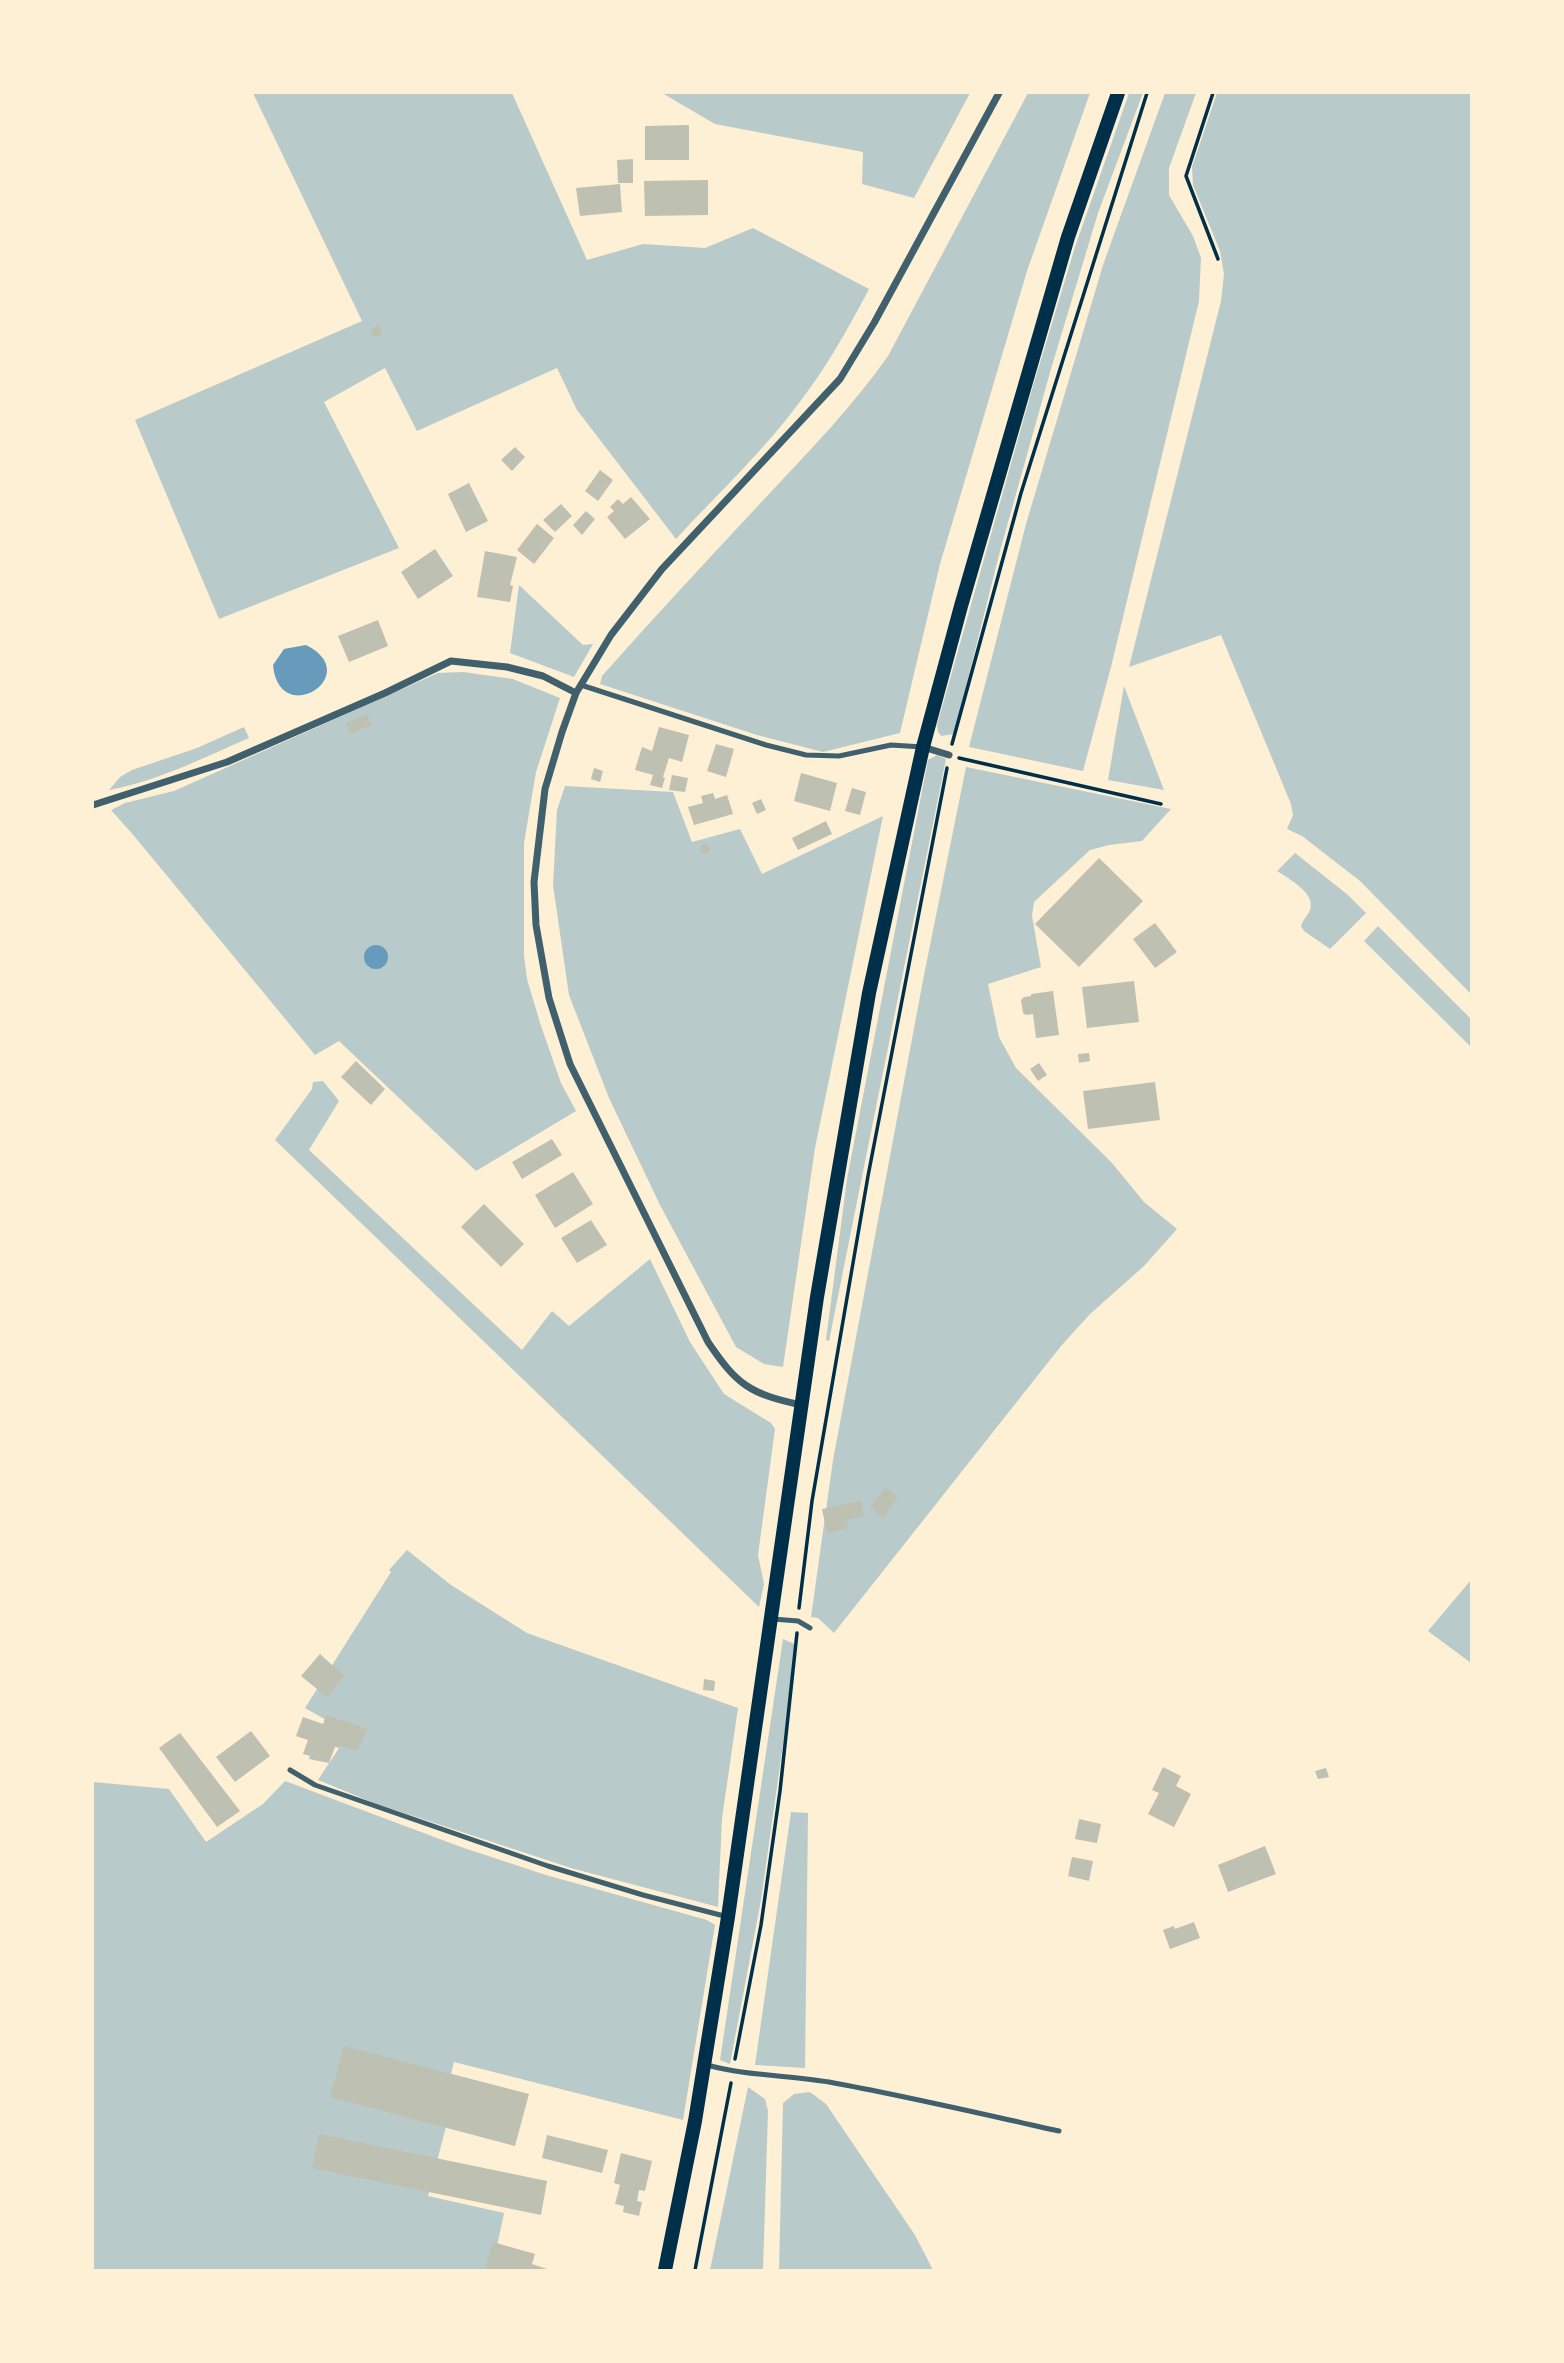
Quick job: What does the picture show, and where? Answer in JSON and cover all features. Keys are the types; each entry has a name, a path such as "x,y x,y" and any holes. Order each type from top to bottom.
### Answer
{"main road":[{"path":"665,2270 704,2064 728,1917 817,1297 869,993 923,747 961,606 1068,237 1118,93"}],"street":[{"path":"802,1405 769,1398 746,1387 728,1371 708,1342 570,1064 549,998 536,925 534,882 545,789 576,693 611,635 662,569 840,379 874,323 999,93"},
{"path":"93,805 227,762 451,661 507,667 543,676 576,693"},
{"path":"923,747 949,755"}],"lane":[{"path":"581,685 766,745 806,755 839,756 891,745 923,747"},
{"path":"769,1618 798,1621 810,1628"},
{"path":"290,1770 315,1784 548,1866 728,1917"},
{"path":"704,2064 733,2072 810,2079 895,2094 1059,2131"}],"path":[{"path":"695,2270 761,1925 780,1791 812,1501 867,1176 949,755 1021,493 1147,93"},
{"path":"1213,93 1186,176 1218,259"},
{"path":"949,755 973,763 1161,804"}],"shaded area":[{"path":"253,93 512,93 587,260 643,244 705,248 753,228 869,289 846,332 788,418 676,539 577,410 557,368 417,431 385,368 324,402 399,548 219,619 135,420 362,321"},
{"path":"662,93 970,93 914,198 862,184 863,152 715,124"},
{"path":"1028,93 1090,93 1027,271 940,564 900,733 823,752 757,735 600,684 602,676 831,427 888,356"},
{"path":"1129,93 1143,93 1098,213 1051,369 1000,551 954,734 941,736 937,725 1033,386 1075,247"},
{"path":"1165,93 1196,93 1169,168 1169,195 1193,236 1201,258 1199,301 1111,667 1083,771 969,747 1026,524 1103,265"},
{"path":"1217,93 1471,93 1471,994 1360,881 1302,836 1287,829 1293,815 1291,804 1221,635 1129,667 1221,301 1224,274 1220,251 1193,185 1192,167"},
{"path":"519,585 583,645 593,644 574,677 510,653"},
{"path":"463,672 513,679 560,698 536,772 524,843 524,956 527,979 541,1026 561,1083 576,1111 476,1171 339,1041 315,1055 111,810 125,803 174,791 438,673"},
{"path":"1124,686 1164,790 1108,780"},
{"path":"244,727 249,738 163,775 109,790 120,777 132,770 197,748"},
{"path":"937,755 946,759 829,1341 826,1340 847,1179 928,760"},
{"path":"966,767 1171,809 1142,841 1090,850 1034,902 1032,916 1041,967 988,984 999,1037 1016,1068 1112,1163 1144,1202 1177,1229 1144,1266 1090,1314 1061,1346 834,1633 818,1618 811,1617 833,1460"},
{"path":"565,786 673,792 692,842 740,829 762,874 883,816 815,1148 783,1367 764,1364 736,1347 660,1205 609,1098 569,995 553,885 557,810"},
{"path":"1295,853 1348,895 1366,913 1330,949 1304,931 1301,926 1310,910 1309,898 1294,882 1277,871"},
{"path":"1378,926 1471,1019 1471,1047 1364,941"},
{"path":"323,1081 339,1101 309,1150 522,1350 552,1311 569,1326 650,1259 690,1342 724,1394 771,1423 775,1429 758,1555 764,1584 759,1607 275,1140 312,1089 313,1082"},
{"path":"407,1550 451,1585 527,1633 738,1708 722,1818 718,1907 571,1868 374,1803 318,1780 349,1733 305,1708 391,1572 389,1570"},
{"path":"1471,1580 1471,1663 1428,1631"},
{"path":"783,1639 797,1645 761,1900 730,2064 720,2060"},
{"path":"285,1781 461,1847 546,1875 707,1920 715,1925 683,2120 454,2062 442,2111 449,2115 428,2196 504,2213 492,2270 93,2270 93,1782 169,1789 206,1842 263,1804"},
{"path":"791,1812 808,1813 805,2068 755,2065"},
{"path":"748,2087 765,2099 768,2111 763,2270 710,2270"},
{"path":"810,2092 826,2104 915,2235 933,2270 779,2270 783,2103 794,2094"}],"water":[{"path":"306,645 322,657 327,670 324,682 314,691 302,695 289,694 279,684 273,665 284,649"},
{"path":"376,945 384,949 388,957 384,965 376,969 368,965 364,957 368,949"}],"building":[{"path":"689,125 689,160 645,160 645,126"},
{"path":"633,159 633,183 618,183 617,160"},
{"path":"708,180 708,215 645,216 644,181"},
{"path":"620,184 622,212 580,216 576,188"},
{"path":"379,325 383,334 374,338 370,330"},
{"path":"515,447 525,457 512,471 501,460"},
{"path":"600,470 613,480 598,501 585,491"},
{"path":"469,483 488,521 466,532 448,494"},
{"path":"631,497 650,519 625,539 607,517 614,511 610,507 618,499 623,504"},
{"path":"561,504 572,516 555,532 543,520"},
{"path":"586,511 595,519 582,535 573,525"},
{"path":"537,524 554,538 534,564 517,550"},
{"path":"435,549 453,576 418,599 401,572"},
{"path":"485,551 517,557 510,585 513,586 510,602 477,597"},
{"path":"378,620 388,646 349,662 338,636"},
{"path":"367,714 372,725 350,734 346,723"},
{"path":"659,727 689,735 682,762 669,758 662,788 650,785 653,775 635,770 642,747 652,751"},
{"path":"716,744 734,749 726,777 707,771"},
{"path":"594,768 603,771 600,782 591,779"},
{"path":"801,773 837,783 830,811 794,801"},
{"path":"672,775 688,778 685,792 669,790"},
{"path":"852,788 866,792 860,815 845,811"},
{"path":"713,793 715,799 727,795 733,814 694,825 688,807 703,803 701,796"},
{"path":"761,799 766,810 757,814 752,803"},
{"path":"826,821 832,834 798,850 792,838"},
{"path":"705,844 709,845 709,853 705,854 701,853 700,849 701,845"},
{"path":"1099,858 1143,901 1079,967 1035,924"},
{"path":"1155,923 1177,952 1155,968 1133,939"},
{"path":"1134,981 1139,1022 1087,1028 1082,987"},
{"path":"1053,991 1059,1035 1036,1038 1033,1014 1023,1013 1021,1000 1031,994"},
{"path":"1089,1053 1090,1061 1079,1063 1078,1054"},
{"path":"356,1061 385,1089 371,1105 341,1077"},
{"path":"1039,1063 1047,1075 1038,1081 1030,1069"},
{"path":"1155,1082 1160,1120 1088,1129 1083,1091"},
{"path":"552,1139 562,1155 522,1179 512,1162"},
{"path":"573,1172 593,1204 555,1228 535,1195"},
{"path":"484,1204 524,1244 501,1267 461,1227"},
{"path":"591,1220 607,1245 577,1263 561,1238"},
{"path":"885,1488 898,1497 883,1518 870,1507"},
{"path":"861,1501 864,1516 847,1520 848,1528 827,1533 822,1509"},
{"path":"320,1654 344,1676 327,1697 301,1676"},
{"path":"704,1679 715,1681 714,1691 703,1690"},
{"path":"326,1715 368,1729 357,1751 335,1747 329,1763 309,1759 310,1756 303,1754 308,1740 296,1736 303,1717 323,1724"},
{"path":"251,1731 270,1756 235,1782 216,1757"},
{"path":"180,1733 240,1811 217,1827 159,1748"},
{"path":"1163,1767 1181,1776 1176,1786 1191,1794 1174,1827 1148,1814 1159,1793 1152,1790"},
{"path":"1326,1768 1329,1777 1318,1779 1315,1771"},
{"path":"1079,1819 1101,1824 1097,1843 1075,1839"},
{"path":"1265,1846 1276,1874 1228,1892 1218,1865"},
{"path":"1072,1857 1093,1861 1089,1881 1068,1876"},
{"path":"1194,1922 1200,1938 1170,1949 1163,1930"},
{"path":"344,2046 529,2094 515,2146 330,2097"},
{"path":"319,2134 547,2181 541,2215 312,2168"},
{"path":"547,2135 608,2150 602,2173 542,2158"},
{"path":"621,2153 652,2161 645,2191 639,2190 637,2201 642,2202 639,2216 623,2212 624,2206 615,2204 620,2185 614,2183"},
{"path":"493,2242 535,2254 532,2264 550,2270 485,2270"}]}
